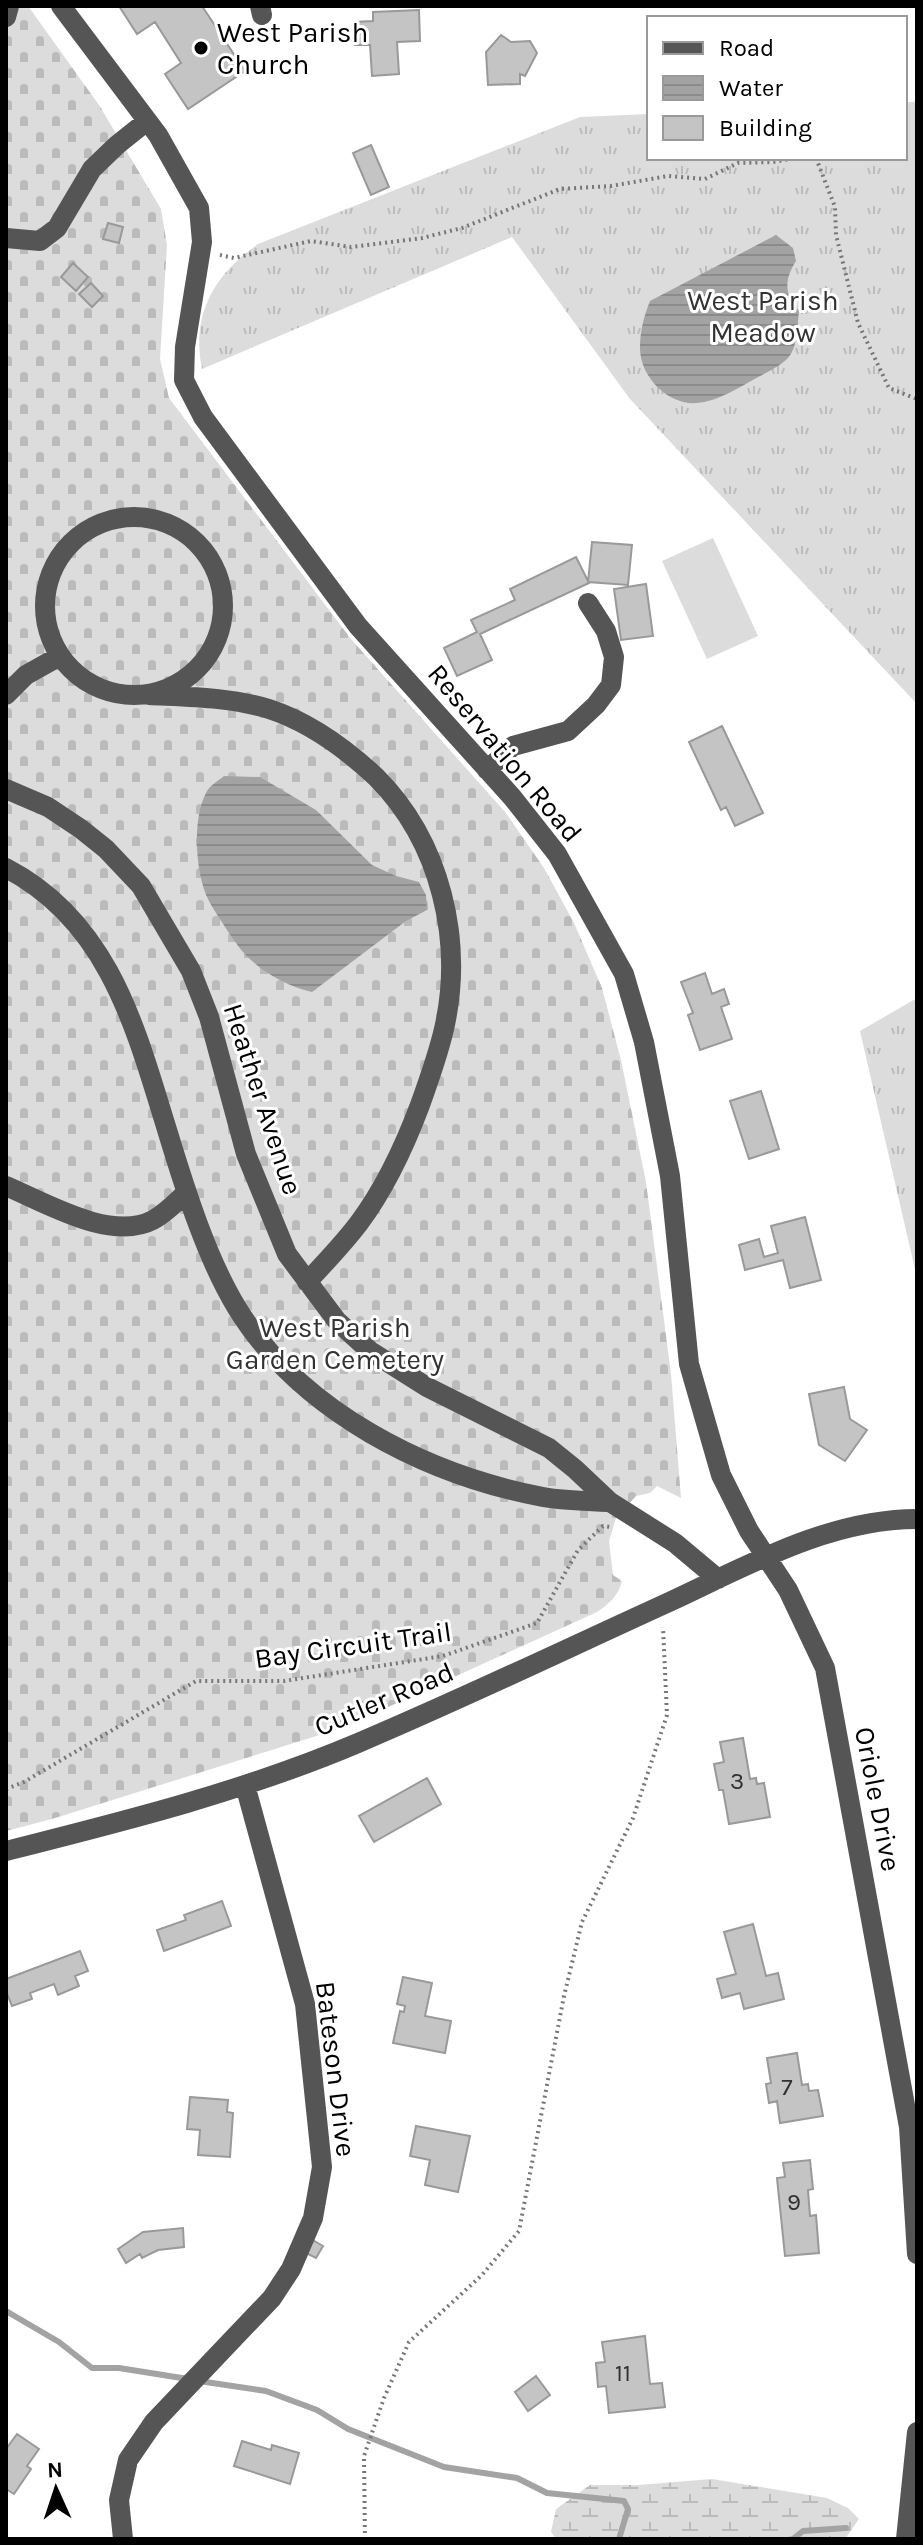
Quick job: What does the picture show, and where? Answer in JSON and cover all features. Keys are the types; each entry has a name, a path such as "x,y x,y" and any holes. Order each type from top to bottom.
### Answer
{"street":[{"path":"6,17 9,6"},
{"name":"Reservation Road","path":"61,6 147,121 179,169 199,208 201,251 185,347 184,380 203,417 358,626 487,770 557,854 624,974 644,1042 670,1176 689,1364 721,1475 749,1531 767,1556"},
{"path":"6,238 40,241 57,228 92,169 147,121"},
{"path":"149,695 177,685 200,668 216,644 224,617 223,588 212,561 194,539 170,523 142,517 113,519 87,530 65,549 50,573 44,602 48,630 60,656 74,673 94,686 115,694 221,699 270,710 316,731 354,756 393,795 422,840 442,888 449,935 450,978 444,1028 428,1082 410,1132 360,1222 307,1282"},
{"path":"487,770 513,746 568,731 596,705 611,685 614,657 606,631 588,603"},
{"path":"6,695 26,675 60,656"},
{"name":"Heather Avenue","path":"6,789 48,807 81,829 106,849 141,886 191,971 209,1017 246,1154 287,1254 337,1321 370,1351 427,1387 549,1448 610,1502 675,1543 718,1579"},
{"path":"6,868 29,880 59,904 89,938 114,978 137,1033 187,1192 210,1252 237,1308 275,1355 306,1387 339,1413 396,1449 447,1470 545,1498 610,1502"},
{"path":"6,1186 103,1226 151,1222 187,1192"},
{"path":"767,1556 842,1529 917,1519"},
{"name":"Cutler Road","path":"6,1851 166,1811 356,1744 767,1556"},
{"name":"Oriole Drive","path":"767,1556 788,1590 825,1668 909,2127 917,2254"},
{"name":"Bateson Drive","path":"123,2539 119,2500 128,2460 154,2422 278,2288 291,2269 313,2218 322,2167 305,2004 245,1785"},
{"path":"906,2539 917,2432"}],"path":[{"path":"201,251 234,258 311,241 351,247 422,238 462,228 560,189 611,186 668,176 705,179 738,163 784,160"},
{"path":"817,160 835,207 836,235 858,323 889,388 917,399"},
{"name":"Bay Circuit Trail","path":"6,1789 196,1681 284,1681 443,1656 537,1623 578,1550 603,1526 617,1529"},
{"path":"365,2539 364,2456 384,2398 409,2342 482,2275 519,2231 564,1996 582,1922 633,1818 667,1715 662,1605"}],"green space":[{"name":"West Parish Garden Cemetery","path":"6,6 28,6 99,105 161,209 167,245 160,359 169,398 351,639 506,813 544,868 574,923 602,988 621,1060 646,1182 671,1374 681,1498 657,1486 650,1493 636,1496 616,1518 609,1541 613,1575 622,1581 613,1599 597,1612 342,1728 6,1831"},
{"name":"West Parish Meadow","path":"907,102 917,102 917,704 630,399 512,237 202,369 200,331 209,298 229,269 258,244 580,117 647,114 647,160 907,160"},
{"path":"713,538 758,636 707,659 662,561"},
{"path":"917,998 917,1278 860,1031"},
{"path":"712,2479 827,2498 848,2508 859,2519 845,2539 556,2539 551,2532 556,2509 590,2485"}],"water":[{"path":"776,235 793,248 796,261 787,287 799,311 795,342 788,358 737,389 705,402 689,403 670,397 649,376 641,358 642,330 650,301"},
{"path":"224,776 260,777 316,810 372,865 419,882 426,895 427,910 406,921 312,992 266,972 243,952 230,935 209,901 201,877 197,847 199,817 209,788"}],"building":[{"name":"West Parish Church","path":"119,6 202,6 245,71 188,109 165,74 181,63 155,22 137,34"},
{"path":"419,10 420,41 397,42 399,74 372,76 370,45 355,45 354,22 373,21 373,12"},
{"path":"501,35 511,42 530,41 537,53 525,76 520,74 520,84 488,85 486,52"},
{"path":"371,145 389,187 371,195 353,153"},
{"path":"108,223 123,227 119,243 103,239"},
{"path":"73,263 88,277 76,291 61,277"},
{"path":"91,283 103,296 92,307 79,294"},
{"path":"592,542 632,545 628,585 588,582"},
{"path":"576,557 589,583 480,634 492,660 457,676 444,648 477,632 471,620 515,600 510,589"},
{"path":"646,584 653,636 621,640 614,589"},
{"path":"722,726 763,813 735,826 726,807 721,810 689,742"},
{"path":"705,973 712,994 724,989 729,1004 721,1007 732,1039 700,1050 688,1015 693,1013 681,982"},
{"path":"761,1091 779,1149 749,1159 730,1101"},
{"path":"805,1217 821,1280 790,1288 783,1260 745,1270 739,1245 759,1239 764,1257 778,1253 771,1226"},
{"path":"844,1387 850,1419 867,1430 845,1461 819,1445 809,1394"},
{"path":"743,1738 750,1779 756,1778 757,1784 764,1783 770,1817 729,1824 723,1790 719,1790 714,1764 724,1762 720,1742"},
{"path":"427,1778 441,1804 374,1842 359,1816"},
{"path":"222,1901 231,1926 164,1951 157,1930 186,1920 184,1915"},
{"path":"753,1924 766,1976 778,1973 784,1999 744,2009 740,1993 722,1998 717,1979 736,1974 724,1932"},
{"path":"80,1951 88,1971 75,1976 79,1986 58,1995 54,1984 30,1993 32,1999 12,2006 6,1991 6,1979"},
{"path":"403,1977 432,1983 425,2016 451,2021 445,2053 393,2043 400,2011 404,2012 405,2006 397,2004"},
{"path":"797,2053 802,2085 808,2084 809,2091 818,2090 823,2116 780,2123 777,2101 769,2103 766,2084 771,2083 767,2058"},
{"path":"190,2097 228,2100 227,2112 233,2113 230,2157 198,2155 200,2130 187,2129"},
{"path":"416,2126 470,2136 458,2192 425,2185 430,2160 410,2156"},
{"path":"810,2160 813,2189 808,2190 810,2216 816,2215 819,2253 785,2256 777,2178 785,2177 783,2163"},
{"path":"183,2228 184,2247 158,2250 142,2258 140,2254 126,2263 118,2249 143,2232"},
{"path":"311,2239 323,2246 316,2258 304,2252"},
{"path":"645,2336 650,2384 662,2383 665,2407 609,2413 606,2386 598,2387 596,2363 605,2362 602,2342"},
{"path":"536,2376 550,2395 528,2411 515,2392"},
{"path":"17,2434 39,2449 27,2466 31,2469 14,2494 6,2489 6,2449"},
{"path":"242,2441 271,2450 272,2445 299,2453 290,2484 234,2466"}],"waterway":[{"path":"6,2311 59,2342 92,2368 119,2368 188,2379"},
{"path":"199,2381 266,2391 317,2410 348,2429 444,2467 517,2478 547,2493 624,2501 628,2509 619,2539"},
{"path":"793,2539 803,2531 846,2528"}],"place":[{"name":"West Parish Church","path":"201,48"}]}
